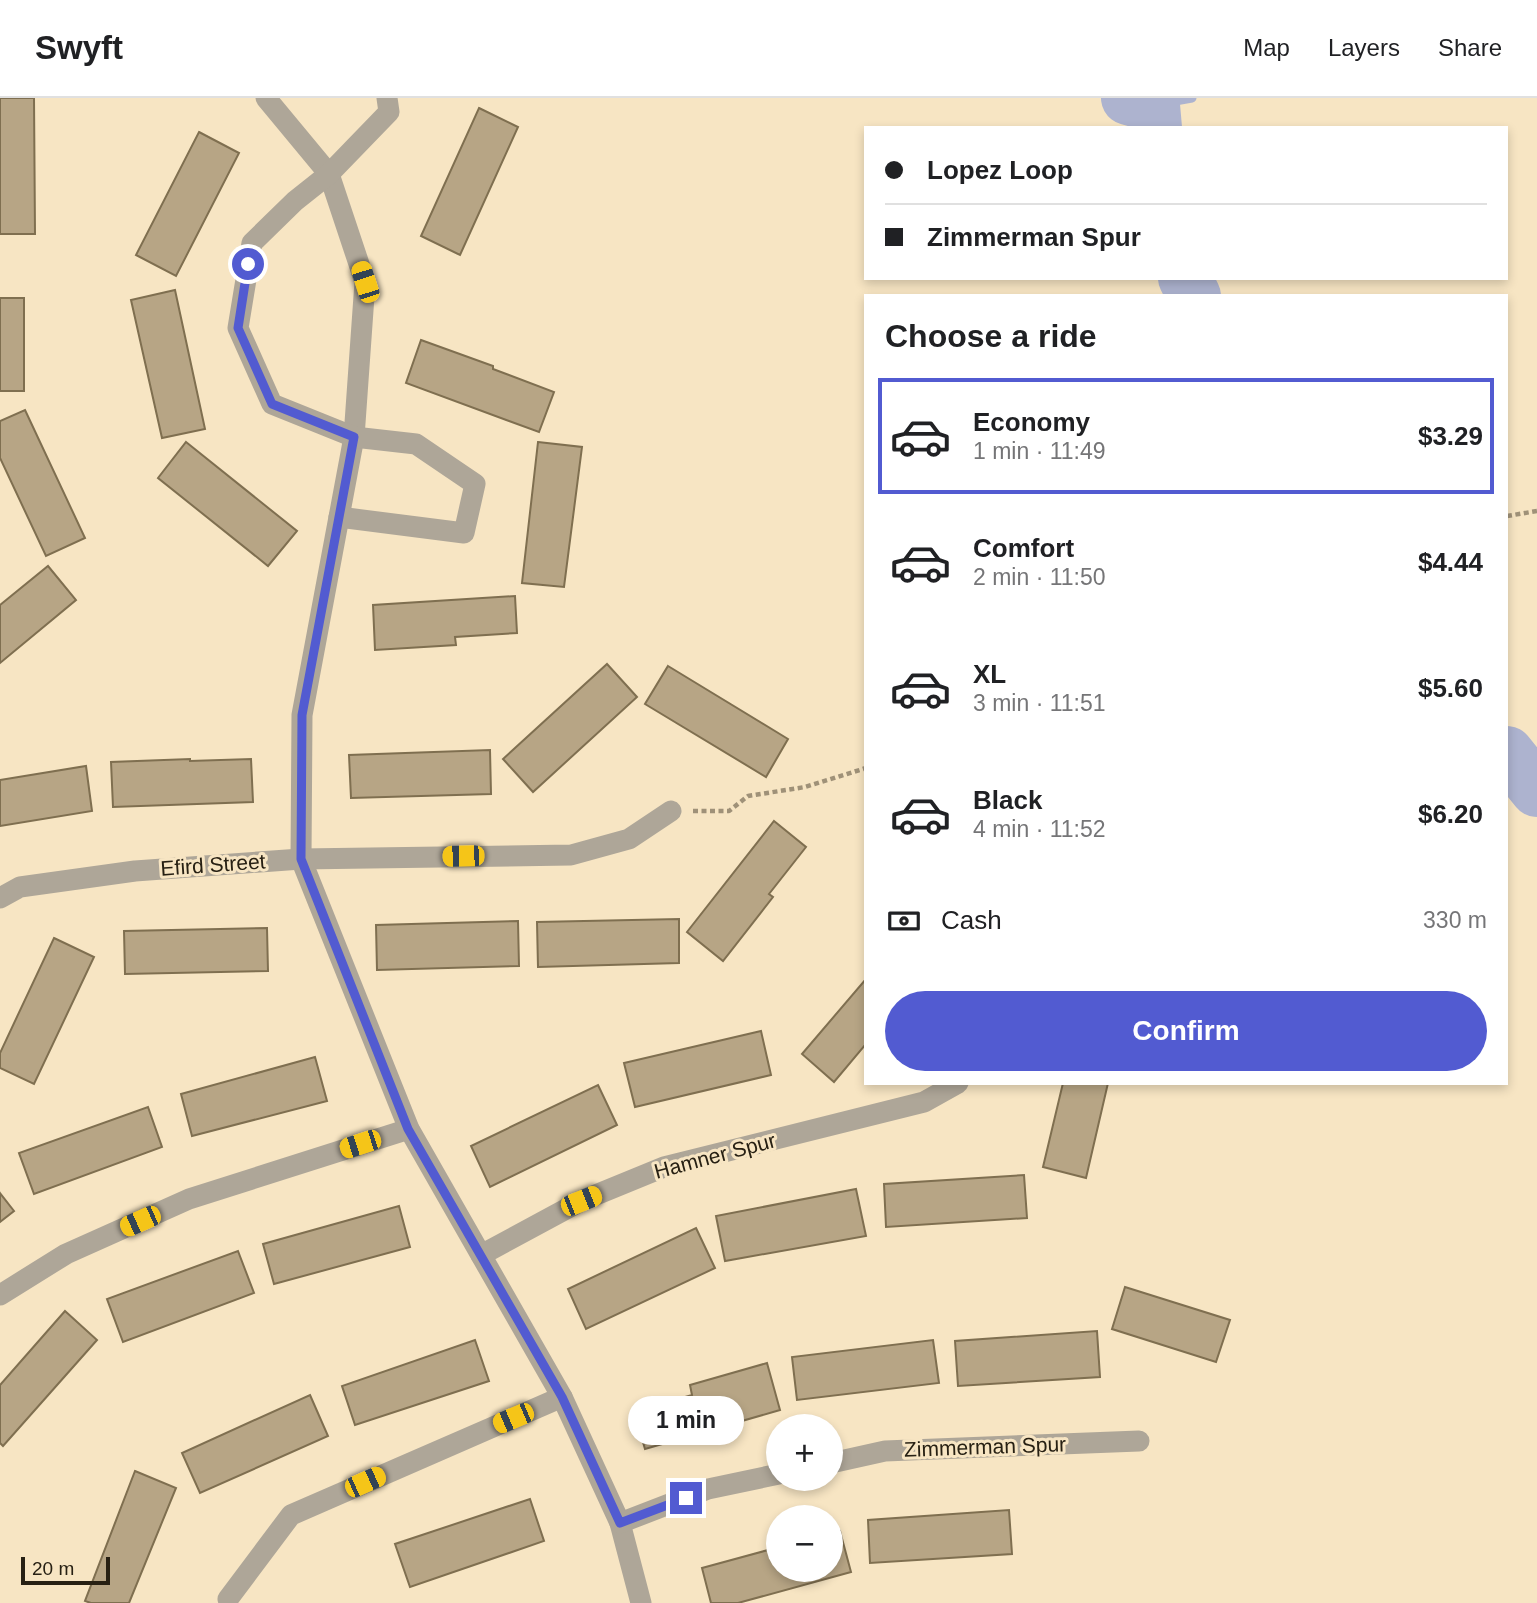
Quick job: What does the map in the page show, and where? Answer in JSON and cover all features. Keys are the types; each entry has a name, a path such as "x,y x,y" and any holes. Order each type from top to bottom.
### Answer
{"street":[{"path":"266,98 329,174 365,282 354,437 302,715 301,859 408,1129 562,1397 620,1523 641,1603"},
{"path":"339,517 464,533 475,484 416,444 354,437 272,404 238,328 252,243 295,201 329,174 389,112 387,98"},
{"name":"Efird Street","path":"0,898 20,887 135,871 301,859 571,855 629,839 671,811"},
{"name":"Hamner Spur","path":"481,1255 581,1201 664,1167 924,1102 954,1085"},
{"path":"0,1295 66,1254 189,1199 408,1129"},
{"path":"228,1599 291,1515 562,1397"},
{"name":"Zimmerman Spur","path":"843,1460 885,1451 1139,1441"},
{"path":"620,1523 708,1489 766,1477"}],"path":[{"path":"1508,516 1537,512"},
{"path":"671,811 729,811 748,796 804,787 864,769"}],"building":[{"path":"0,98 34,98 35,234 0,234"},
{"path":"479,108 518,127 460,255 421,236"},
{"path":"199,132 239,153 176,276 136,255"},
{"path":"175,290 205,429 162,438 131,300"},
{"path":"0,298 24,298 24,391 0,391"},
{"path":"421,340 554,392 539,432 406,383"},
{"path":"25,410 85,538 46,556 0,458 0,421"},
{"path":"186,442 297,531 268,566 158,478"},
{"path":"538,442 582,447 564,587 522,583"},
{"path":"48,566 76,600 0,663 0,605"},
{"path":"515,596 517,633 455,637 456,645 375,650 373,605"},
{"path":"607,664 637,697 533,792 503,759"},
{"path":"668,666 788,739 766,777 645,704"},
{"path":"490,750 491,794 351,798 349,755"},
{"path":"251,759 253,802 113,807 111,762"},
{"path":"86,766 92,811 0,826 0,780"},
{"path":"774,821 806,847 769,894 773,897 723,961 687,932"},
{"path":"679,919 679,963 538,967 537,922"},
{"path":"518,921 519,966 377,970 376,925"},
{"path":"267,928 268,971 125,974 124,931"},
{"path":"54,938 94,957 34,1084 0,1068 0,1053"},
{"path":"864,981 864,1046 834,1082 802,1054"},
{"path":"761,1031 771,1075 635,1107 624,1063"},
{"path":"315,1057 327,1101 192,1136 181,1094"},
{"path":"598,1085 617,1125 490,1187 471,1146"},
{"path":"1063,1085 1108,1085 1086,1178 1043,1167"},
{"path":"148,1107 162,1147 34,1194 19,1153"},
{"path":"1024,1175 1027,1218 886,1227 884,1184"},
{"path":"856,1189 866,1236 725,1261 716,1216"},
{"path":"0,1193 14,1211 0,1222"},
{"path":"399,1206 410,1247 274,1284 263,1244"},
{"path":"696,1228 715,1268 586,1329 568,1289"},
{"path":"238,1251 254,1293 123,1342 107,1299"},
{"path":"1125,1287 1230,1320 1216,1362 1112,1329"},
{"path":"65,1311 97,1340 3,1446 0,1443 0,1385"},
{"path":"1097,1331 1100,1377 958,1386 955,1341"},
{"path":"475,1340 489,1381 355,1425 342,1386"},
{"path":"933,1340 939,1383 797,1400 792,1357"},
{"path":"767,1363 780,1410 645,1449 634,1412 692,1395 690,1385"},
{"path":"310,1395 328,1436 200,1493 182,1453"},
{"path":"135,1471 176,1488 129,1603 85,1601"},
{"path":"530,1499 544,1541 410,1587 395,1544"},
{"path":"1009,1510 1012,1554 870,1563 868,1520"},
{"path":"843,1542 851,1572 843,1574"},
{"path":"766,1551 766,1582 815,1582 738,1603 711,1603 702,1568"}],"waterway":[{"path":"1128,98 1153,105 1155,126"},
{"path":"1153,105 1192,98"},
{"path":"1186,280 1193,294"},
{"path":"1508,754 1537,790"}],"route":[{"path":"248,264 238,328 272,404 354,437 302,715 301,859 408,1129 562,1397 620,1523 686,1498"}]}
